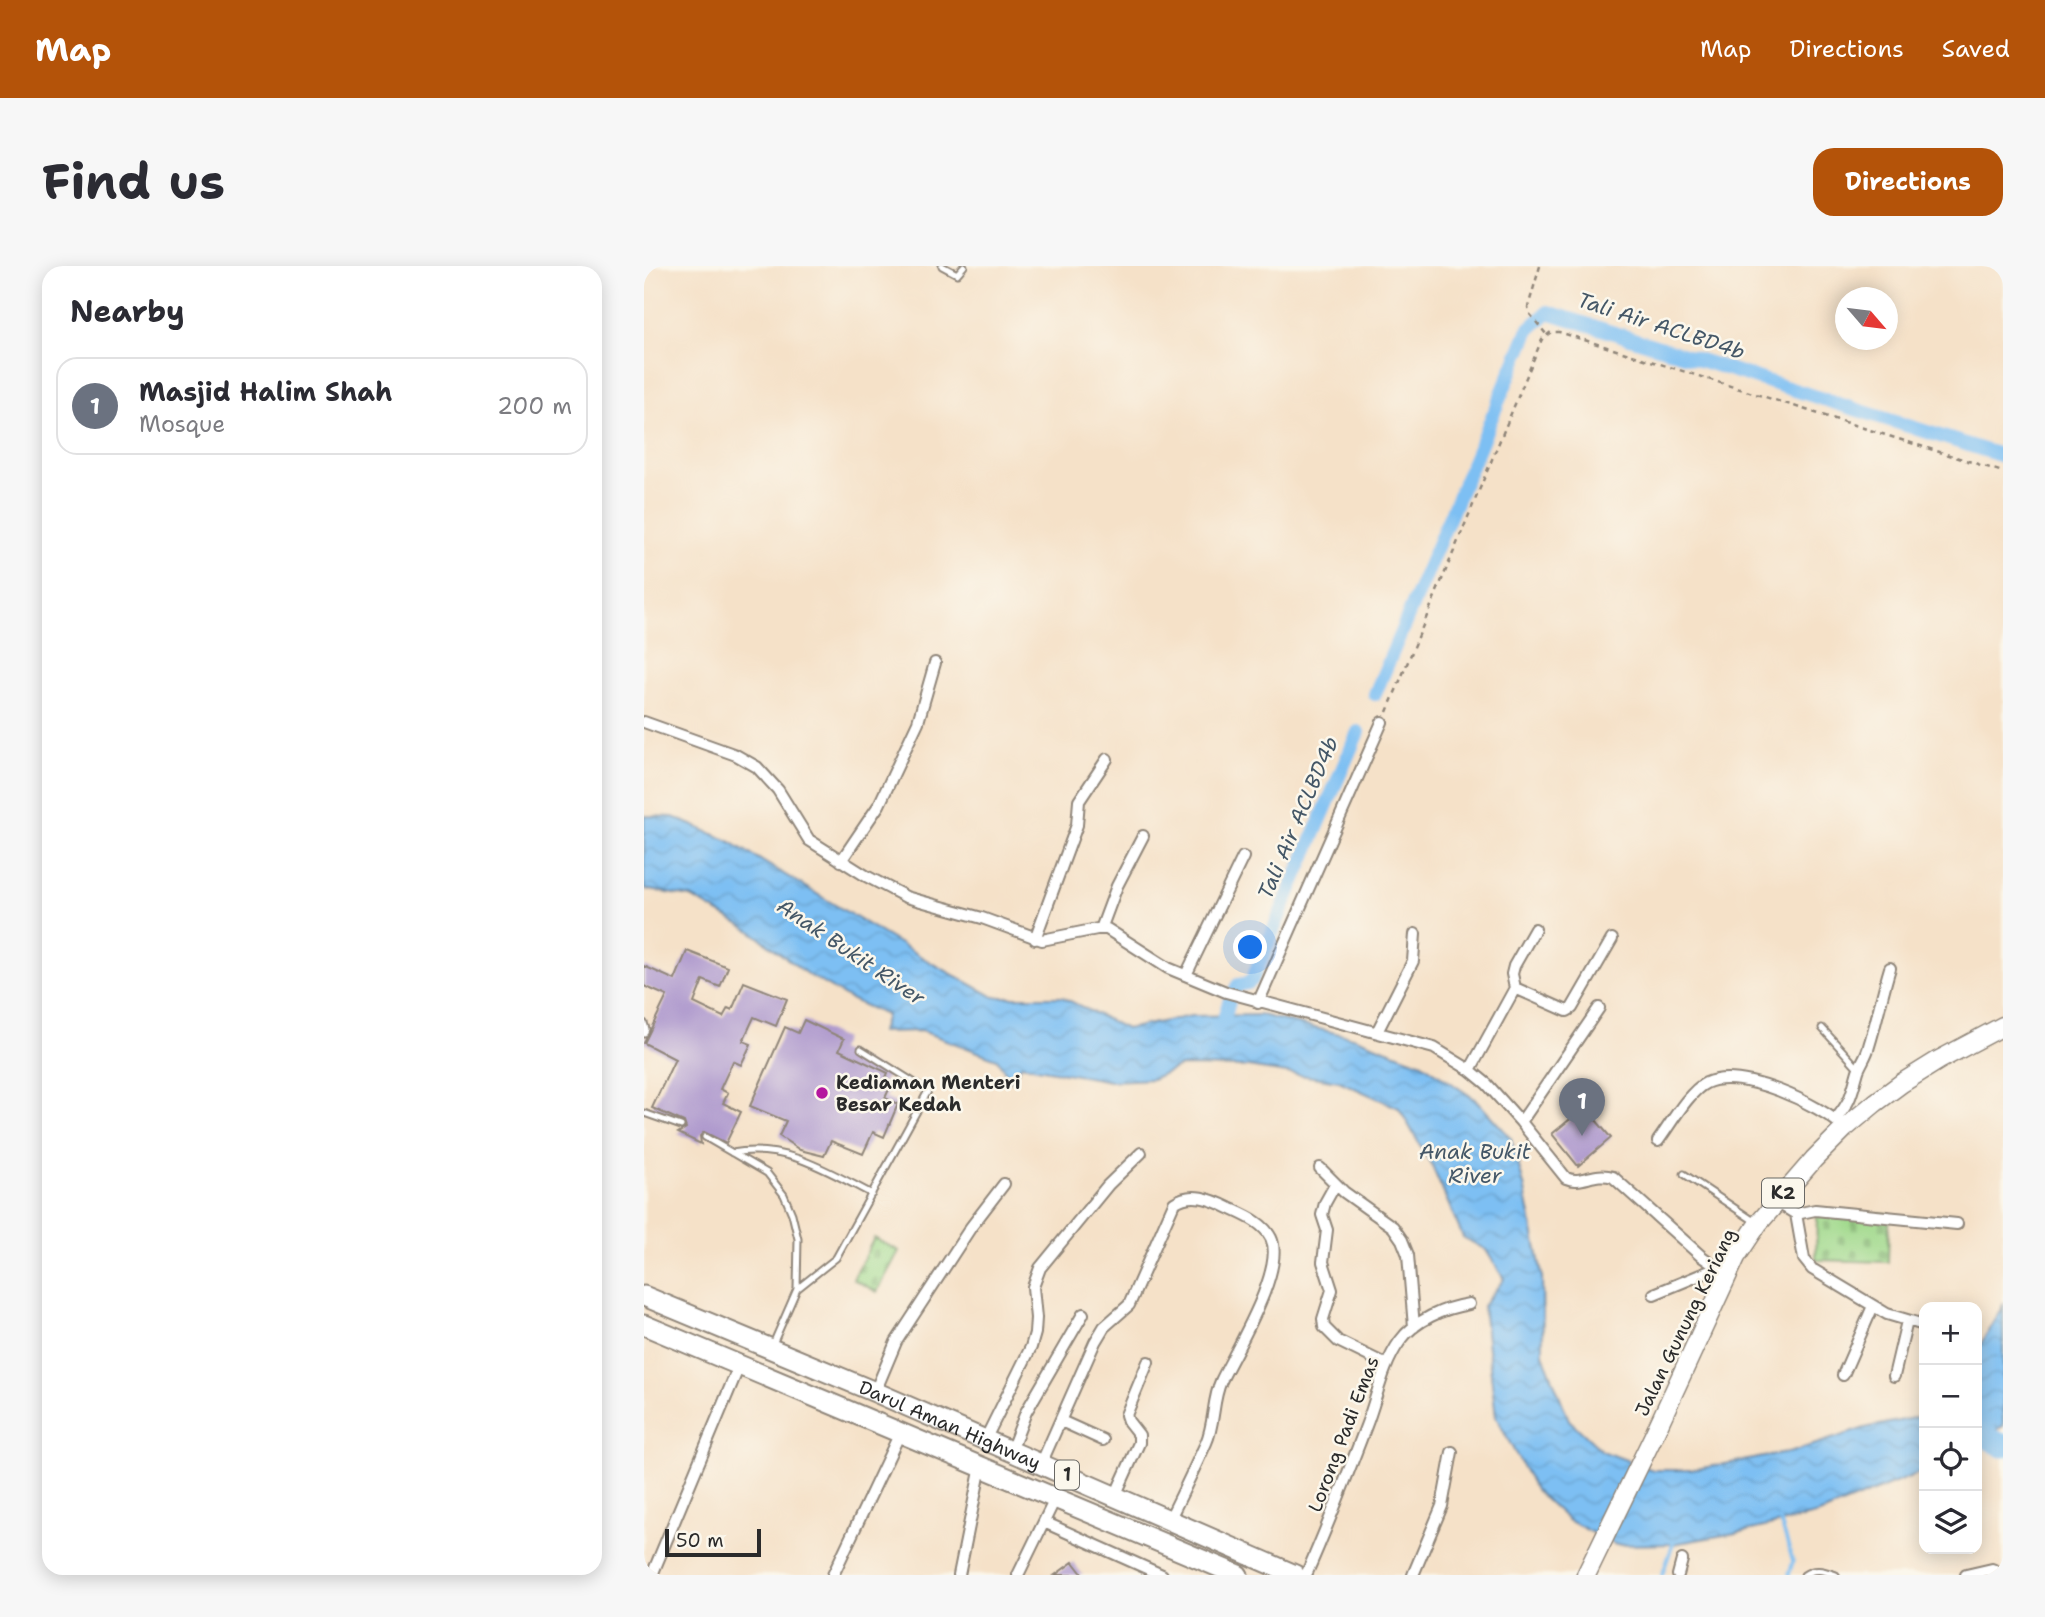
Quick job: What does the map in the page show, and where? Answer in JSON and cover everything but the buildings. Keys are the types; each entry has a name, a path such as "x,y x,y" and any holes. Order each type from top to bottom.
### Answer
{"highway":[{"name":"Darul Aman Highway","path":"644,1296 900,1433 1238,1575"},
{"name":"Darul Aman Highway","path":"644,1325 739,1366 765,1363 875,1392 1295,1575"}],"main road":[{"name":"Jalan Gunung Keriang","path":"1588,1569 1653,1437 1723,1272 1775,1201 1841,1123 1902,1083 2003,1026"}],"street":[{"path":"841,862 879,805 918,722 935,663"},
{"path":"644,722 736,755 757,766 778,790 809,841 841,862 906,897 982,918 1035,939 1101,929 1112,932 1168,968 1226,992 1258,1003 1434,1048 1487,1084 1566,1178 1577,1180 1600,1174 1613,1177 1723,1272"},
{"path":"1258,1003 1382,722"},
{"path":"1035,939 1077,825 1077,806 1107,759"},
{"path":"1101,929 1117,886 1143,836"},
{"path":"1186,975 1243,857"},
{"path":"1470,1070 1515,988 1512,974 1514,966 1535,929"},
{"path":"1377,1032 1413,961 1415,934"},
{"path":"1515,988 1567,1011 1572,1007 1612,939"},
{"path":"1658,1141 1690,1098 1704,1084 1716,1080 1733,1079 1793,1096 1841,1123 1869,1048 1890,968"},
{"path":"1521,1122 1599,1008"},
{"path":"985,1440 1033,1340 1036,1318 1033,1287 1040,1268 1108,1185 1142,1153"},
{"path":"1320,1168 1335,1185 1380,1216 1402,1240 1408,1255 1414,1327"},
{"path":"875,1392 896,1342 971,1227 1004,1184"},
{"path":"1335,1185 1322,1215 1326,1230 1323,1262 1332,1290 1323,1319 1324,1327 1338,1341 1387,1365"},
{"path":"1041,1464 1099,1333 1129,1305 1174,1203 1195,1196 1222,1205 1255,1221 1266,1231 1274,1247 1270,1275 1253,1317 1218,1387 1211,1431 1170,1520"},
{"path":"1775,1201 1796,1214 1815,1210 1957,1224"},
{"path":"1796,1214 1802,1253 1807,1265 1887,1314 1919,1324"},
{"path":"1654,1294 1723,1272"},
{"name":"Lorong Padi Emas","path":"1306,1575 1367,1424 1387,1365 1400,1340 1414,1327 1455,1306 1469,1304"},
{"path":"1843,1375 1873,1306"},
{"path":"1010,1451 1026,1412 1083,1314"},
{"path":"1894,1376 1907,1321"},
{"path":"1115,1496 1139,1443 1139,1434 1126,1415 1148,1362"},
{"path":"652,1575 739,1366"},
{"path":"1060,1421 1103,1440"},
{"path":"833,1575 900,1433"},
{"path":"1413,1575 1442,1506 1452,1452"},
{"path":"959,1575 981,1466"},
{"path":"1018,1575 1056,1497"},
{"path":"1044,1522 1162,1575"},
{"path":"1678,1575 1682,1560"},
{"path":"1966,1575 1992,1569 2003,1574"}],"lane":[{"path":"942,266 957,274 964,266"},
{"path":"644,1023 644,1034"},
{"path":"1822,1028 1859,1069"},
{"path":"797,1289 836,1258 928,1091 861,1049"},
{"path":"644,1114 681,1126"},
{"path":"705,1137 767,1173 784,1195 792,1214 798,1239 797,1289 765,1363"},
{"path":"732,1153 767,1150 791,1155 872,1194"},
{"path":"1684,1174 1758,1224"},
{"path":"1804,1575 1819,1569 1836,1575"}],"path":[{"path":"1540,266 1528,307 1529,313 1546,334"},
{"path":"1382,722 1546,334 1559,332 2003,472"}],"green space":[{"path":"1817,1212 1889,1214 1888,1262 1816,1260"},
{"path":"874,1238 899,1251 877,1292 853,1279"}],"water":[{"name":"Anak Bukit River","path":"644,816 673,817 727,840 935,965 994,997 1062,997 1126,1029 1191,1016 1261,1015 1356,1038 1422,1063 1476,1100 1511,1138 1524,1185 1542,1275 1543,1354 1569,1420 1602,1451 1653,1470 1691,1470 1792,1452 1865,1428 1919,1416 1919,1473 1819,1514 1747,1531 1673,1544 1616,1545 1568,1520 1535,1490 1496,1417 1483,1306 1504,1279 1486,1250 1463,1237 1432,1166 1399,1108 1339,1081 1248,1067 1180,1066 1152,1079 1110,1081 1021,1065 1011,1081 997,1059 922,1031 881,1032 886,1015 852,1000 807,974 751,931 691,897 644,889"},
{"path":"2003,1305 2003,1426 1982,1440 1982,1365 1982,1342"}],"waterway":[{"name":"Tali Air ACLBD4b","path":"1375,694 1529,329 1548,312 2003,456"},
{"name":"Tali Air ACLBD4b","path":"1235,990 1238,985 1252,980 1358,732"},
{"name":"Tali Air ACLBD4b","path":"1216,1028 1223,1022 1229,1002"},
{"path":"1982,1428 1987,1437 2003,1446"},
{"path":"1780,1520 1793,1561 1789,1575"},
{"path":"1662,1575 1674,1541"}],"place":[{"name":"Kediaman Menteri Besar Kedah","path":"822,1093"},
{"name":"Masjid Halim Shah","path":"1582,1136"}]}
